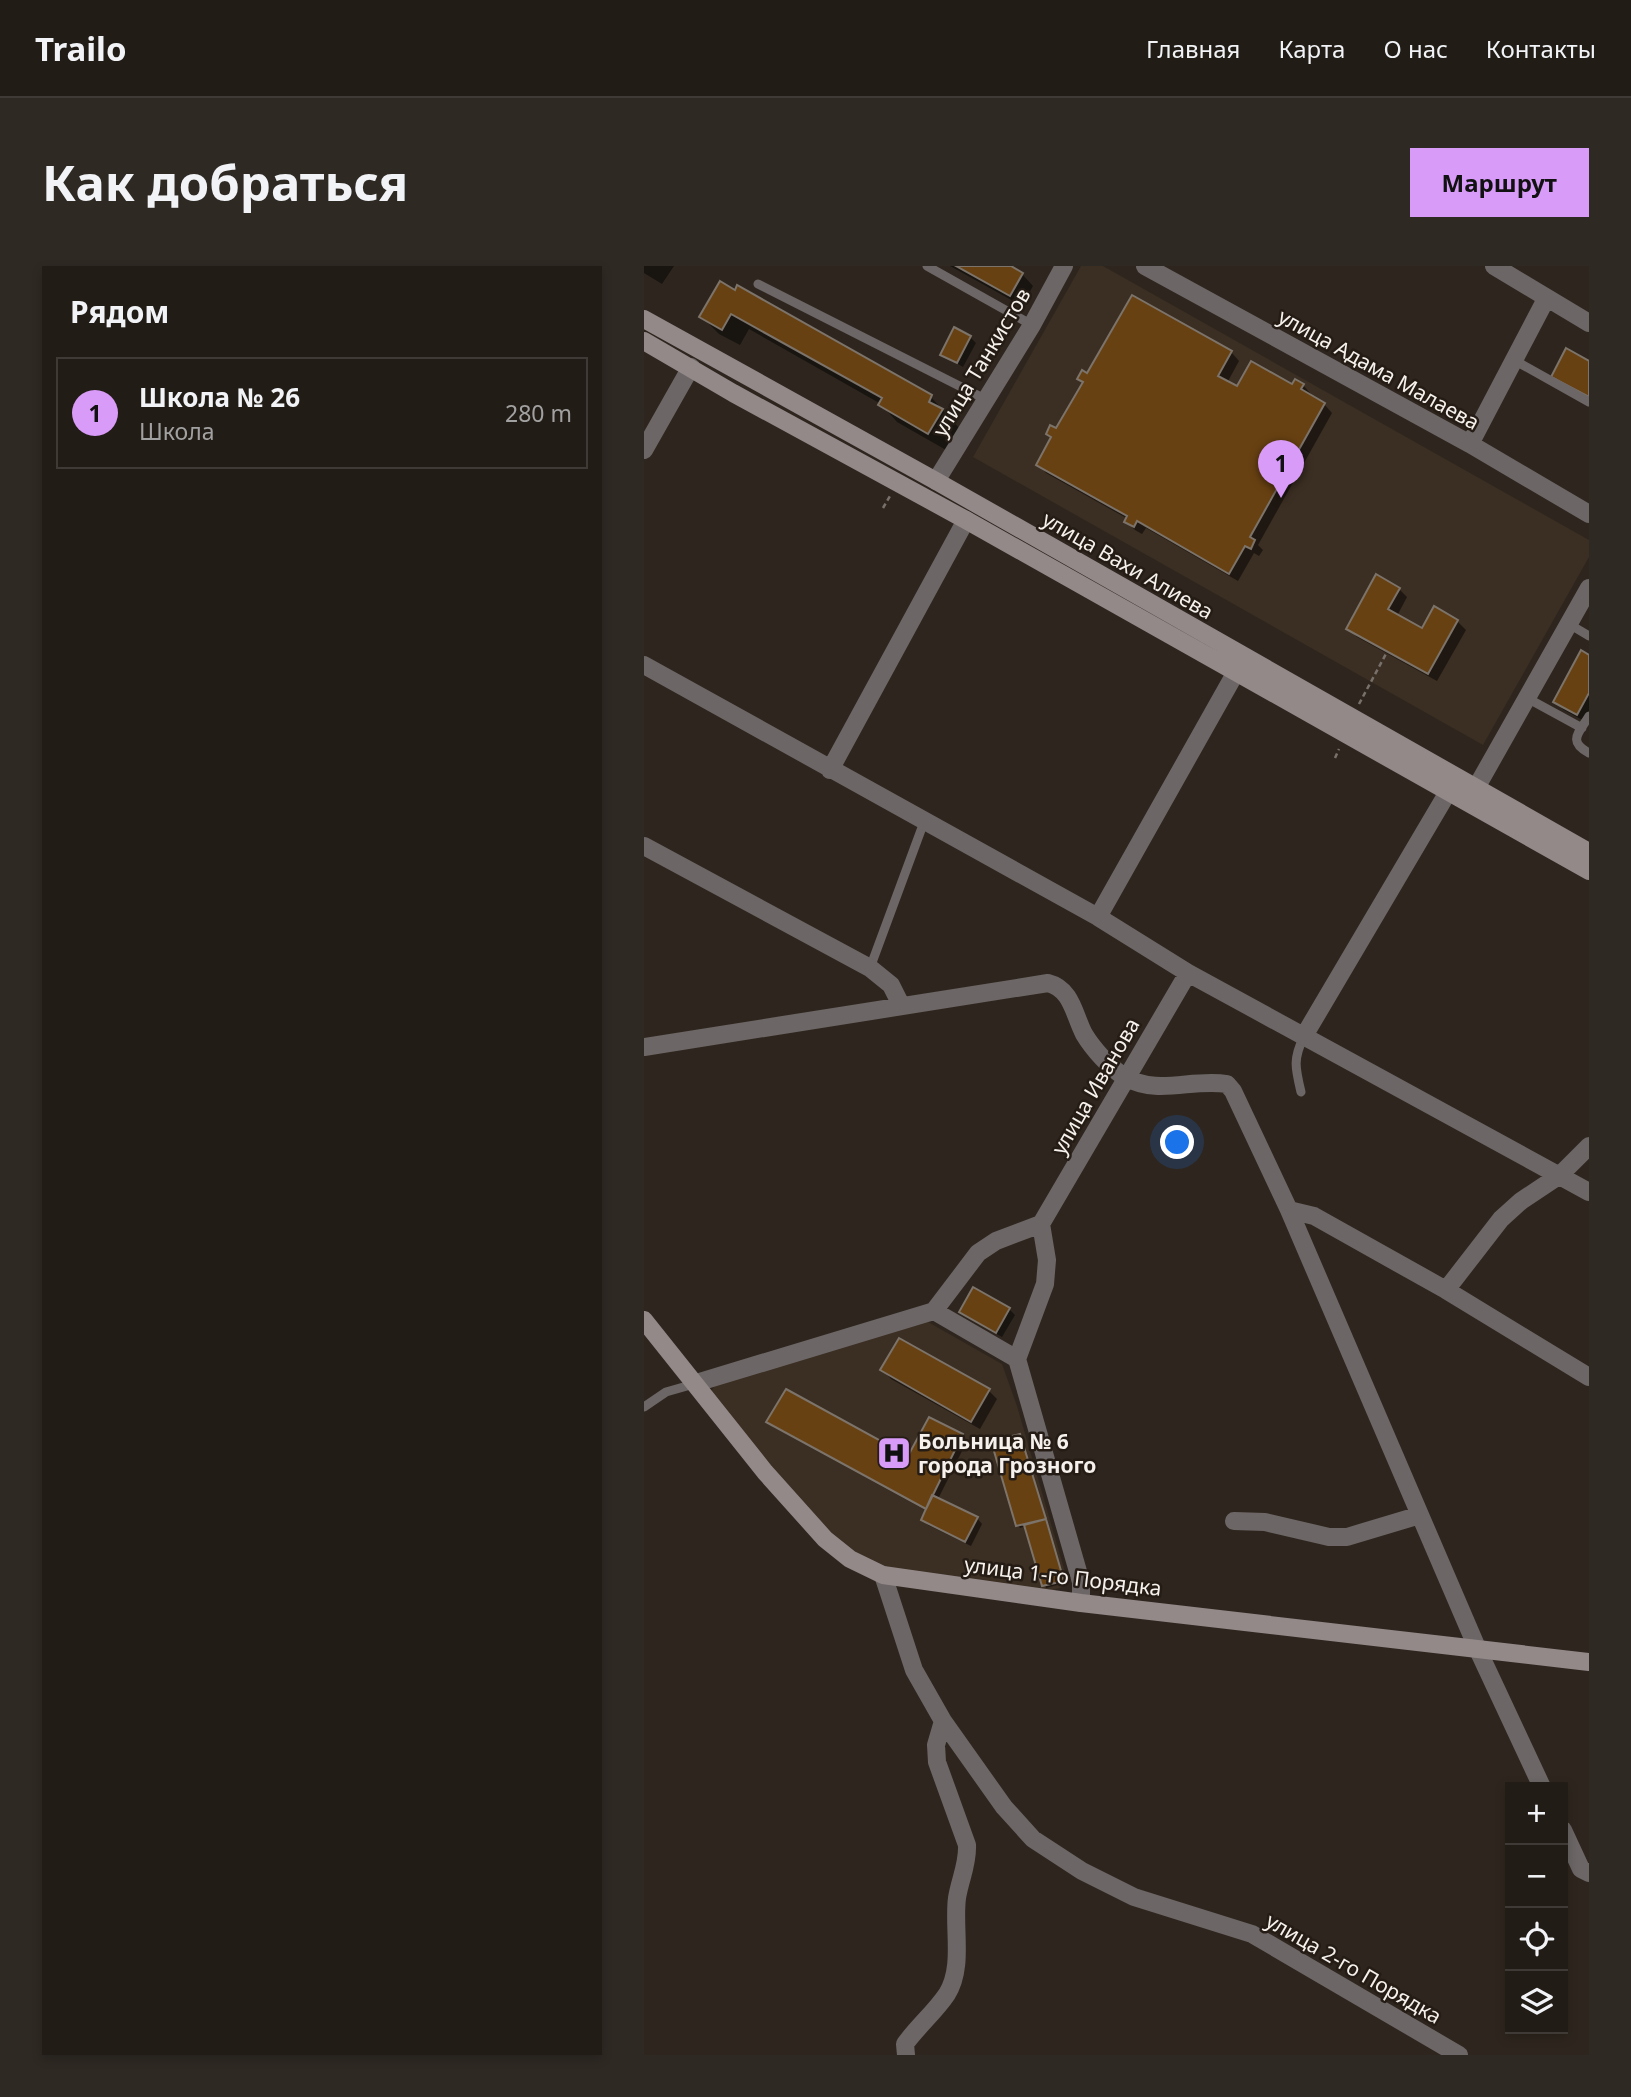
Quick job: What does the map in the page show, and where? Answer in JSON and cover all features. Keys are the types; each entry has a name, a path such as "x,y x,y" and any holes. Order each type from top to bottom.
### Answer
{"main road":[{"name":"улица Вахи Алиева","path":"644,319 936,481 1589,852"},
{"name":"улица Вахи Алиева","path":"644,341 1589,872"},
{"name":"улица 1-го Порядка","path":"644,1320 765,1472 825,1539 850,1559 883,1575 1081,1603 1589,1661"}],"street":[{"name":"улица Танкистов","path":"936,481 1032,325 1064,266"},
{"path":"1494,266 1589,323"},
{"name":"улица Адама Малаева","path":"1150,267 1470,444 1589,514"},
{"path":"1470,444 1546,299"},
{"path":"644,450 649,429 691,367"},
{"path":"830,770 966,520"},
{"path":"1476,788 1589,589"},
{"path":"644,664 1098,917 1188,973 1589,1192"},
{"path":"1098,917 1236,672"},
{"path":"1304,1035 1448,792"},
{"path":"644,846 870,968 891,985 901,1005"},
{"name":"улица Иванова","path":"1041,1223 1188,973"},
{"path":"644,1047 1048,983 1057,985 1066,993 1085,1035 1105,1060 1125,1077 1154,1087 1204,1082 1227,1084 1233,1091 1289,1210 1478,1650 1540,1782"},
{"path":"1446,1290 1501,1219 1521,1201 1560,1175 1589,1146"},
{"path":"1289,1210 1314,1216 1446,1290 1589,1377"},
{"path":"696,1383 934,1311 978,1253 996,1241 1041,1223 1047,1260 1045,1284 1017,1359 1081,1582 1081,1603"},
{"path":"934,1311 1017,1359"},
{"path":"1234,1521 1265,1522 1329,1537 1347,1537 1420,1515"},
{"name":"улица 2-го Порядка","path":"883,1575 914,1670 943,1721 981,1775 1004,1807 1033,1839 1082,1871 1135,1897 1252,1934 1459,2055"},
{"path":"906,2055 905,2043 947,1993 952,1981 955,1968 957,1898 968,1859 967,1845 937,1762 936,1745 943,1721"},
{"path":"1568,1841 1581,1869 1589,1873"}],"lane":[{"path":"927,266 1032,325"},
{"path":"758,284 987,400"},
{"path":"1514,359 1589,402"},
{"path":"1569,624 1589,636"},
{"path":"1527,698 1582,728"},
{"path":"1589,716 1576,737 1576,743 1589,753"},
{"path":"870,968 925,822"},
{"path":"1301,1092 1295,1054 1304,1035"},
{"path":"644,1407 666,1392 696,1383"}],"shaded area":[{"path":"1081,266 1103,266 1589,540 1589,557 1483,745 973,457"},
{"name":"Больница № 6 города Грозного","path":"928,1322 1002,1364 1017,1406 1067,1579 1063,1587 1053,1590 927,1576 863,1561 832,1539 796,1501 711,1392 716,1383"}],"building":[{"path":"956,266 1011,266 1023,273 1010,296"},
{"path":"720,281 735,290 737,285 932,395 929,402 943,409 928,434 878,405 882,398 731,314 722,330 699,317"},
{"path":"1132,295 1232,351 1218,376 1237,386 1251,361 1292,384 1295,379 1304,384 1301,389 1325,403 1250,537 1255,540 1251,549 1245,546 1229,574 1137,521 1134,527 1124,522 1127,516 1036,465 1051,437 1046,434 1050,425 1056,428 1083,382 1077,379 1082,370 1087,373"},
{"path":"954,327 971,336 957,363 940,355"},
{"path":"1566,348 1589,361 1589,397 1551,377"},
{"path":"1376,574 1400,588 1388,609 1422,628 1434,606 1458,620 1428,674 1346,629"},
{"path":"1581,650 1589,655 1589,693 1577,715 1553,702"},
{"path":"973,1287 1010,1308 996,1333 959,1312"},
{"path":"899,1338 990,1389 971,1422 880,1370"},
{"path":"786,1389 908,1456 929,1417 963,1434 926,1509 766,1422"},
{"path":"1020,1434 1046,1519 1016,1526 991,1441"},
{"path":"932,1495 978,1517 965,1542 921,1520"},
{"path":"1046,1519 1064,1581 1042,1586 1024,1525"}],"place":[{"name":"Школа № 26","path":"1281,498"},
{"name":"Больница № 6 города Грозного","path":"894,1453"}]}
